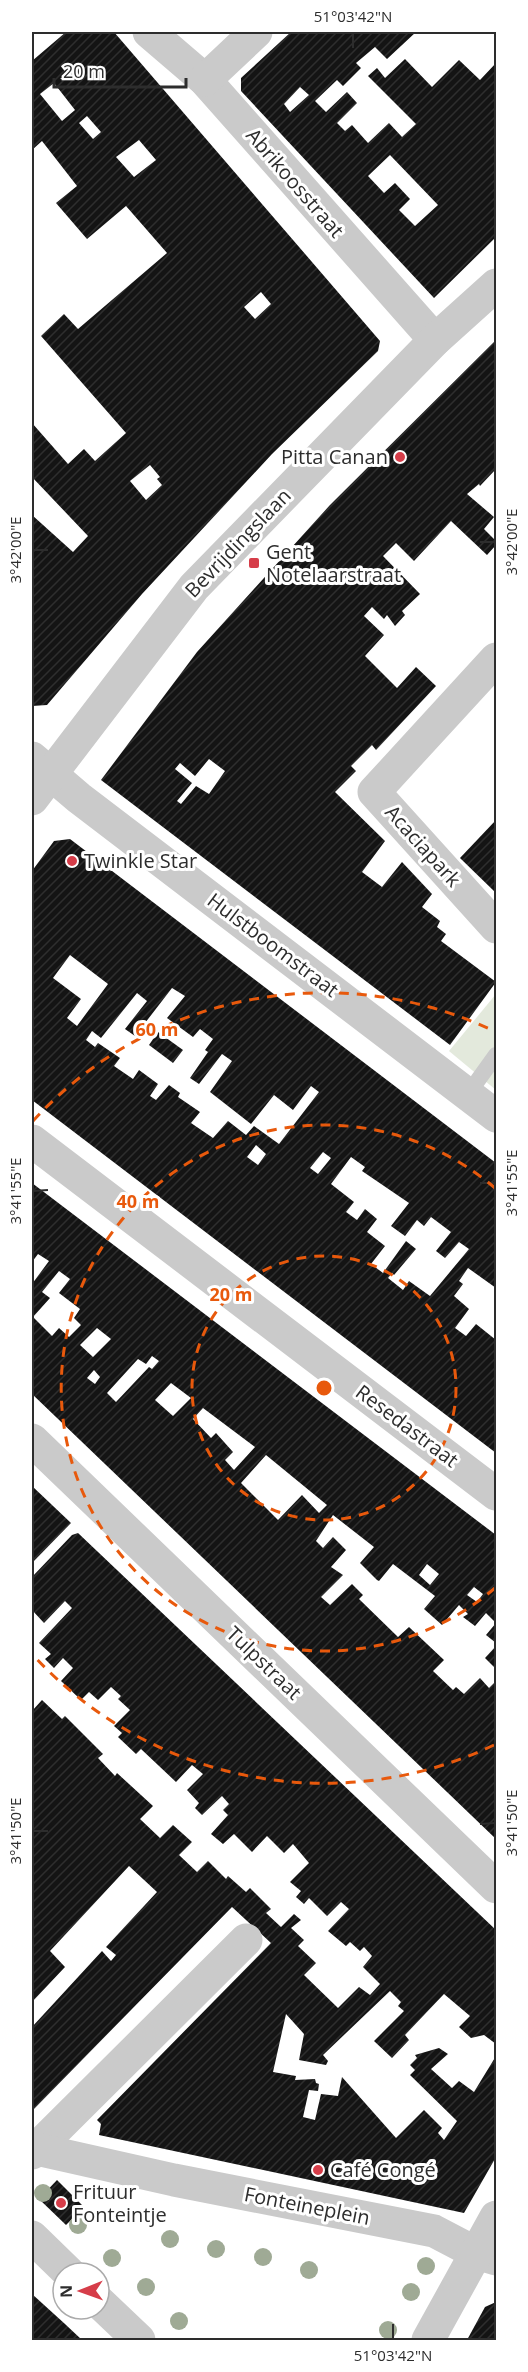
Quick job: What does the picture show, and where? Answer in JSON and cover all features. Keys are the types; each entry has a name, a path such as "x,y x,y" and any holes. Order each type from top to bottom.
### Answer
{"street":[{"name":"Abrikoosstraat","path":"149,32 205,80 435,340"},
{"path":"205,80 256,32"},
{"name":"Bevrijdingslaan","path":"38,777 194,587 435,340 496,285"},
{"name":"Acaciapark","path":"496,659 374,792 496,927"},
{"name":"Hulstboomstraat","path":"38,777 496,1116"},
{"name":"Resedastraat","path":"32,1141 496,1494"},
{"name":"Tulpstraat","path":"32,1440 496,1887"},
{"name":"Fonteineplein","path":"34,2151 246,1940"},
{"name":"Fonteineplein","path":"34,2151 434,2231 486,2256"},
{"path":"429,2340 486,2256 496,2217"},
{"path":"32,2237 57,2261"},
{"path":"111,2313 139,2340"}],"lane":[{"path":"468,1094 496,1055"}],"shaded area":[{"path":"496,994 496,1090 449,1051"}],"building":[{"path":"66,32 114,32 380,341 378,351 272,454 142,594 47,705 32,706 32,515 73,552 88,536 32,477 32,423 68,464 84,449 95,461 126,433 41,336 64,314 78,329 167,253 126,206 87,239 56,203 77,186 42,141 32,150 32,61","holes":["54,83 75,110 62,121 40,94","87,116 101,132 93,139 79,123","139,140 156,160 134,177 116,157","261,292 271,304 255,319 244,307","150,465 160,477 157,479 162,485 146,500 130,481"]},
{"path":"291,32 416,32 387,59 375,47 356,63 361,68 343,86 337,80 315,101 326,112 347,92 357,103 337,123 345,131 352,125 368,143 389,123 402,137 416,124 368,76 377,68 385,78 405,59 432,87 459,60 480,80 496,63 496,237 434,298 241,91 241,78","holes":["300,87 309,95 290,112 284,104","390,155 438,205 415,226 399,210 410,199 395,183 384,193 368,176"]},
{"path":"496,340 496,469 480,486 479,484 467,494 494,517 484,529 496,541 496,545 487,555 451,521 414,561 396,543 383,556 420,594 402,611 405,615 395,626 387,615 384,619 372,607 364,616 384,635 365,656 397,688 416,667 436,686 376,750 372,745 351,766 356,771 335,792 385,841 362,872 382,887 402,862 432,894 422,907 440,921 437,927 446,934 441,941 496,982 450,1045 101,780 197,652 330,505","holes":["209,759 225,771 209,794 196,786 181,804 177,801 192,783 175,769 180,763 195,776"]},
{"path":"496,820 496,893 460,858"},
{"path":"70,839 496,1163 496,1288 468,1268 459,1281 463,1284 454,1296 469,1309 455,1328 466,1336 476,1324 496,1340 496,1453 32,1100 32,871 54,841","holes":["70,955 108,984 77,1026 67,1018 81,999 53,978","172,988 185,996 167,1018 193,1037 200,1029 213,1039 205,1050 208,1052 190,1078 199,1084 222,1054 232,1061 210,1092 251,1124 274,1095 293,1110 311,1086 319,1092 279,1144 254,1126 246,1135 228,1121 213,1138 191,1123 200,1112 178,1097 180,1093 169,1085 156,1100 150,1096 158,1084 139,1070 133,1079 114,1066 120,1058 98,1043 95,1047 86,1040 92,1031 101,1038 137,993 147,1001 125,1029 135,1036","256,1145 266,1154 258,1165 247,1157","323,1152 331,1158 318,1174 310,1168","351,1157 365,1167 362,1171 409,1203 391,1226 405,1236 417,1220 424,1226 431,1217 451,1232 436,1251 445,1258 459,1242 469,1249 430,1296 409,1281 403,1290 388,1278 392,1273 394,1275 416,1249 406,1241 383,1273 371,1264 385,1246 367,1232 377,1219 365,1209 357,1220 346,1212 354,1202 331,1184"]},
{"path":"158,1032 183,1050 173,1063 149,1045"},
{"path":"32,1183 496,1535 496,1623 486,1613 475,1626 463,1617 468,1614 459,1605 442,1625 424,1609 435,1596 393,1564 379,1581 377,1580 360,1563 374,1547 333,1515 316,1541 323,1548 333,1537 346,1550 331,1567 343,1575 321,1597 330,1605 352,1584 363,1595 359,1599 398,1637 409,1627 444,1660 433,1671 453,1690 456,1687 464,1694 480,1678 489,1688 496,1681 496,1839 32,1394 32,1284 49,1261 38,1254 32,1262","holes":["59,1271 70,1279 59,1293 80,1309 74,1318 81,1325 69,1337 59,1328 52,1336 33,1317 50,1298 42,1292","97,1328 111,1339 93,1357 80,1345","152,1356 159,1361 152,1369 149,1367 116,1402 107,1393 138,1359 146,1364","94,1370 100,1377 95,1384 87,1378","171,1383 191,1398 173,1416 155,1400","203,1408 255,1447 234,1470 225,1460 233,1452 216,1433 211,1438 193,1419","266,1455 327,1505 319,1513 302,1495 278,1520 241,1483","427,1564 439,1574 430,1585 419,1575","474,1587 483,1594 477,1602 467,1595"]},
{"path":"32,1486 71,1523 32,1563"},
{"path":"78,1533 496,1930 496,2044 484,2035 471,2038 459,2027 470,2016 444,1994 405,2035 409,2040 392,2058 374,2041 404,2011 398,2006 401,2002 390,1991 323,2055 328,2061 326,2065 299,2060 304,2034 286,2014 273,2072 296,2076 295,2080 315,2079 319,2084 318,2091 309,2090 303,2117 315,2120 321,2094 338,2096 342,2077 396,2138 424,2110 442,2128 438,2133 444,2140 457,2121 410,2075 415,2070 410,2065 417,2058 415,2055 439,2048 448,2054 431,2069 452,2088 459,2081 474,2092 496,2056 496,2157 464,2213 99,2135 101,2124 97,2120 271,1943 232,1907 32,2111 32,2027 102,1951 111,1961 116,1955 106,1947 157,1892 129,1866 50,1951 65,1967 32,2002 32,1711 42,1700 62,1719 65,1716 103,1754 98,1758 115,1776 117,1773 153,1806 140,1819 160,1838 173,1825 192,1842 179,1855 197,1872 208,1861 226,1879 228,1876 246,1892 250,1888 271,1909 266,1913 281,1927 294,1914 301,1920 291,1928 304,1940 298,1946 316,1963 304,1975 338,2008 359,1987 370,1995 380,1984 363,1967 372,1956 364,1947 360,1951 350,1942 346,1946 328,1931 349,1909 341,1902 327,1916 309,1898 304,1904 296,1897 301,1891 290,1882 309,1863 293,1844 284,1853 267,1836 252,1852 234,1834 223,1844 211,1834 228,1815 223,1810 229,1804 222,1796 202,1815 195,1808 199,1803 187,1790 203,1774 192,1765 176,1782 141,1749 136,1754 118,1737 122,1733 114,1726 130,1710 118,1699 121,1696 111,1687 98,1700 89,1692 81,1700 61,1681 73,1668 63,1658 54,1668 45,1659 51,1654 39,1643 72,1608 65,1601 44,1623 32,1610 32,1577 72,1535"},
{"path":"496,1623 496,1643 486,1635"},
{"path":"496,1646 496,1669 485,1658"},
{"name":"Frituur Fonteintje","path":"57,2180 84,2207 66,2225 39,2199"},
{"path":"32,2294 51,2311 51,2321 62,2321 82,2340 32,2340"},
{"path":"496,2302 496,2340 467,2340 485,2307"}],"place":[{"name":"Pitta Canan","path":"400,457"},
{"name":"Gent Notelaarstraat","path":"254,563"},
{"name":"Twinkle Star","path":"72,861"},
{"name":"Café Congé","path":"318,2170"},
{"name":"Frituur Fonteintje","path":"61,2203"}]}
